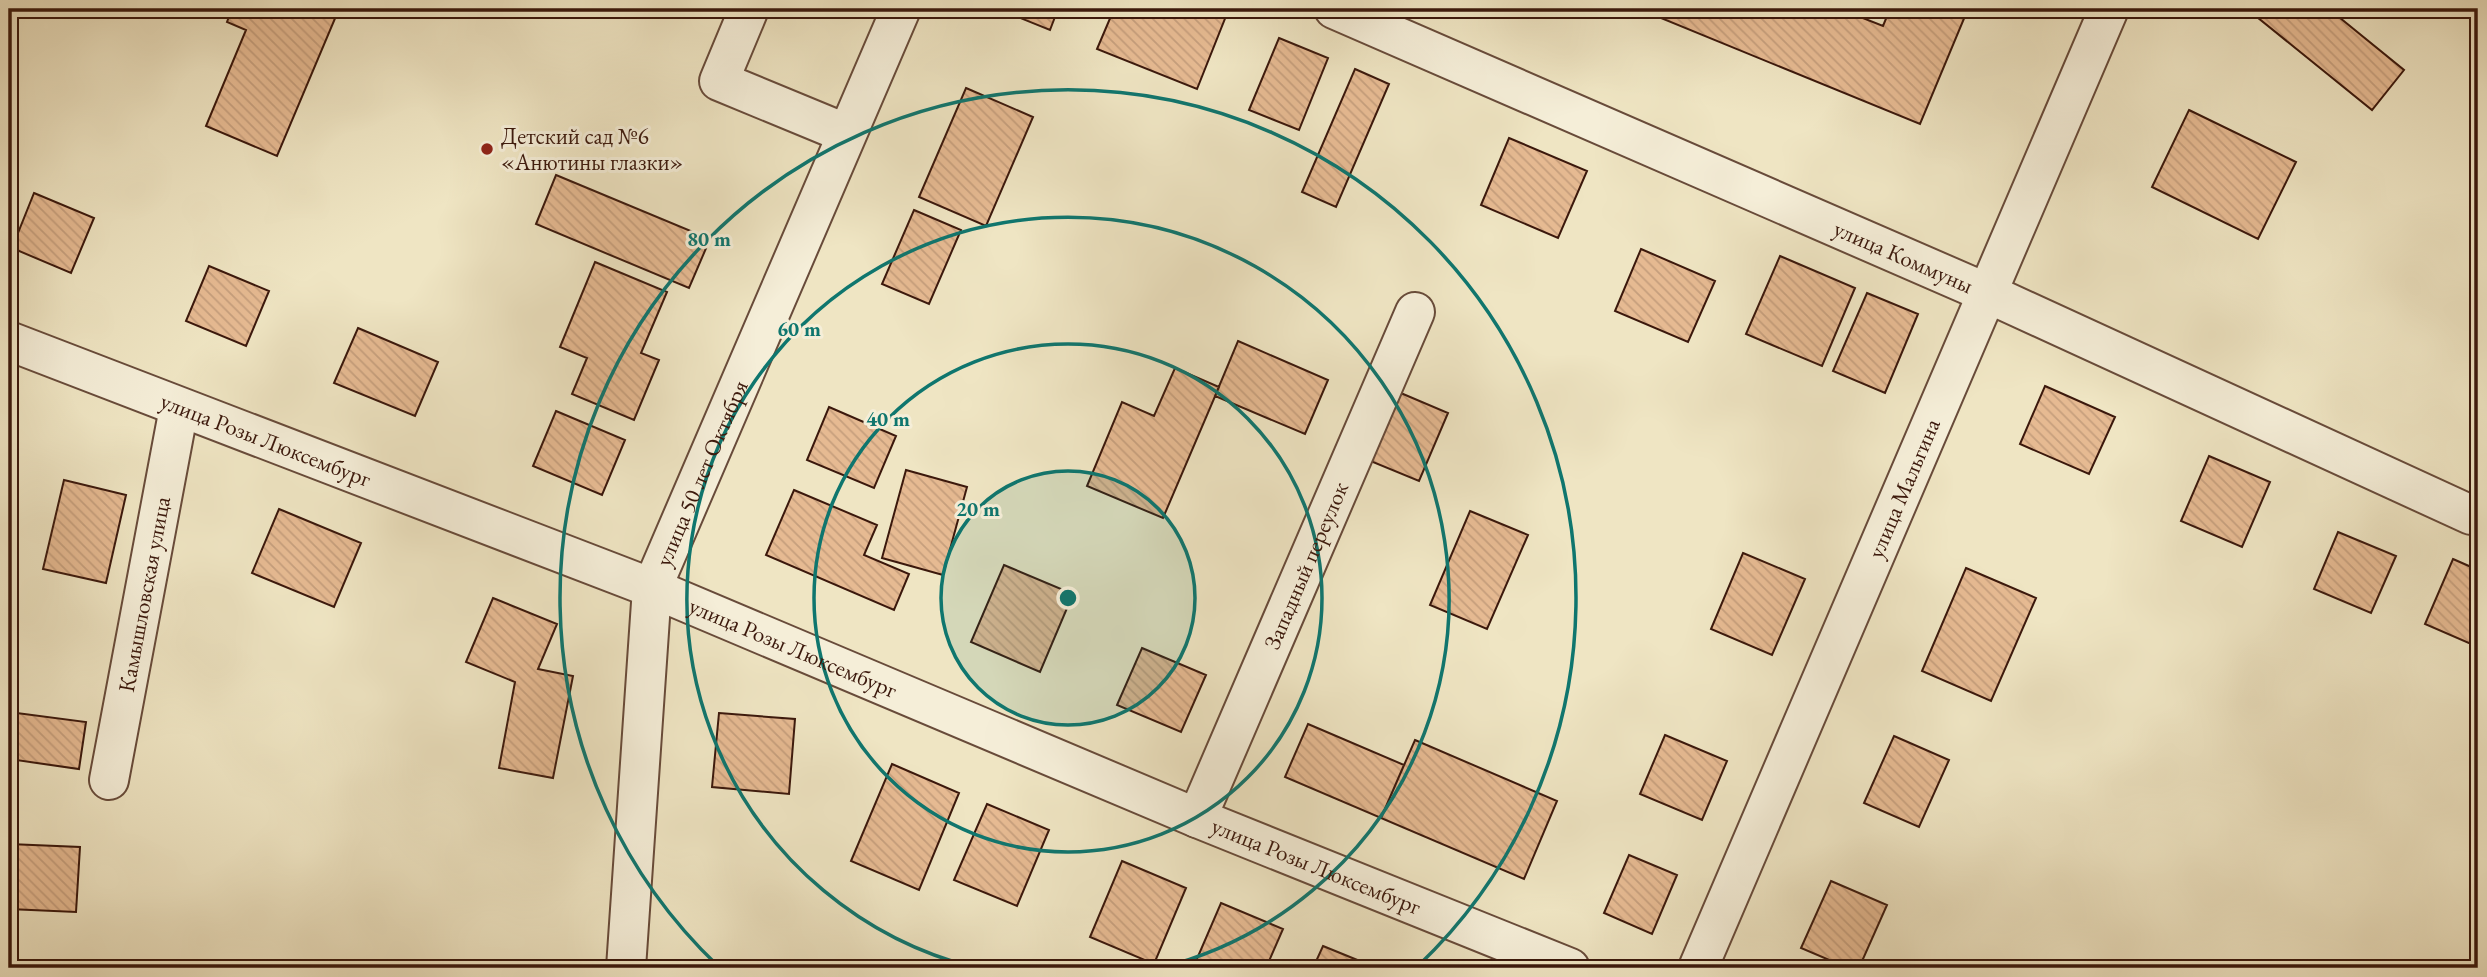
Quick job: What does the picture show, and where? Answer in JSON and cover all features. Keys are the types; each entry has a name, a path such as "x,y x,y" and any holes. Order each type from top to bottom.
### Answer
{"street":[{"path":"749,9 719,81 845,134"},
{"name":"улица 50 лет Октября","path":"626,968 652,588 901,9"},
{"name":"улица Коммуны","path":"1334,9 1987,293 2471,516"},
{"name":"улица Мальгина","path":"1698,968 2109,9"},
{"name":"Западный переулок","path":"1197,818 1416,312"},
{"name":"улица Розы Люксембург","path":"9,341 652,588 1197,818 1570,968"},
{"name":"Камышловская улица","path":"109,780 179,408"}],"building":[{"path":"232,9 339,9 277,156 206,126 246,30 227,22"},
{"path":"998,9 1058,9 1050,30"},
{"path":"1114,9 1207,9 1226,16 1197,89 1097,49"},
{"path":"1659,9 1840,9 1883,26 1890,9 1968,9 1920,124 1656,16"},
{"path":"2247,9 2329,9 2404,70 2372,110"},
{"path":"1279,38 1328,58 1299,130 1249,110"},
{"path":"1355,69 1389,84 1336,207 1302,192"},
{"path":"966,88 1033,117 986,226 919,197"},
{"path":"2189,110 2296,162 2258,239 2152,187"},
{"path":"1509,138 1587,171 1558,238 1481,205"},
{"path":"556,175 710,239 689,288 536,224"},
{"path":"34,193 94,218 71,273 12,248"},
{"path":"914,210 961,230 929,304 882,284"},
{"path":"1641,249 1715,281 1688,342 1615,311"},
{"path":"1780,256 1855,288 1822,366 1746,334"},
{"path":"595,262 667,292 641,353 659,360 634,420 572,394 587,358 560,347"},
{"path":"209,266 269,291 246,346 186,321"},
{"path":"1867,293 1918,314 1885,393 1833,371"},
{"path":"358,328 438,362 415,416 334,383"},
{"path":"1238,341 1328,380 1305,434 1215,396"},
{"path":"1175,368 1219,387 1163,518 1087,486 1122,402 1154,416"},
{"path":"2045,386 2115,417 2089,474 2020,444"},
{"path":"1396,391 1448,413 1419,481 1368,460"},
{"path":"829,407 896,436 874,488 807,460"},
{"path":"556,411 625,440 602,495 533,466"},
{"path":"2209,456 2270,482 2242,547 2181,521"},
{"path":"906,470 967,487 943,575 882,558"},
{"path":"64,480 126,495 106,583 43,569"},
{"path":"794,490 877,525 864,555 909,574 894,610 766,555"},
{"path":"279,509 361,543 334,607 252,573"},
{"path":"1470,511 1528,535 1487,629 1430,605"},
{"path":"2338,532 2396,556 2371,613 2314,589"},
{"path":"1743,553 1805,579 1772,655 1711,629"},
{"path":"2453,559 2478,570 2478,647 2425,624"},
{"path":"1004,565 1073,594 1040,672 971,642"},
{"path":"1966,568 2036,598 1991,701 1922,671"},
{"path":"493,598 557,624 538,669 573,676 553,778 499,768 515,682 466,662"},
{"path":"1142,648 1206,675 1181,732 1117,705"},
{"path":"9,712 86,722 79,769 9,759"},
{"path":"719,713 795,719 789,794 712,787"},
{"path":"1308,724 1404,765 1381,818 1285,777"},
{"path":"1665,735 1727,761 1702,820 1640,794"},
{"path":"1894,736 1949,760 1919,827 1864,803"},
{"path":"1415,740 1557,801 1524,879 1381,818"},
{"path":"892,764 959,793 919,890 851,861"},
{"path":"987,804 1049,830 1017,906 954,880"},
{"path":"9,844 80,847 76,912 9,909"},
{"path":"1629,855 1677,875 1652,934 1604,913"},
{"path":"1122,861 1186,888 1154,964 1090,937"},
{"path":"1831,881 1887,905 1859,968 1848,968 1801,948"},
{"path":"1221,903 1283,929 1266,968 1193,968"},
{"path":"1323,946 1377,968 1313,968"}],"place":[{"name":"Детский сад №6 «Анютины глазки»","path":"487,149"}]}
